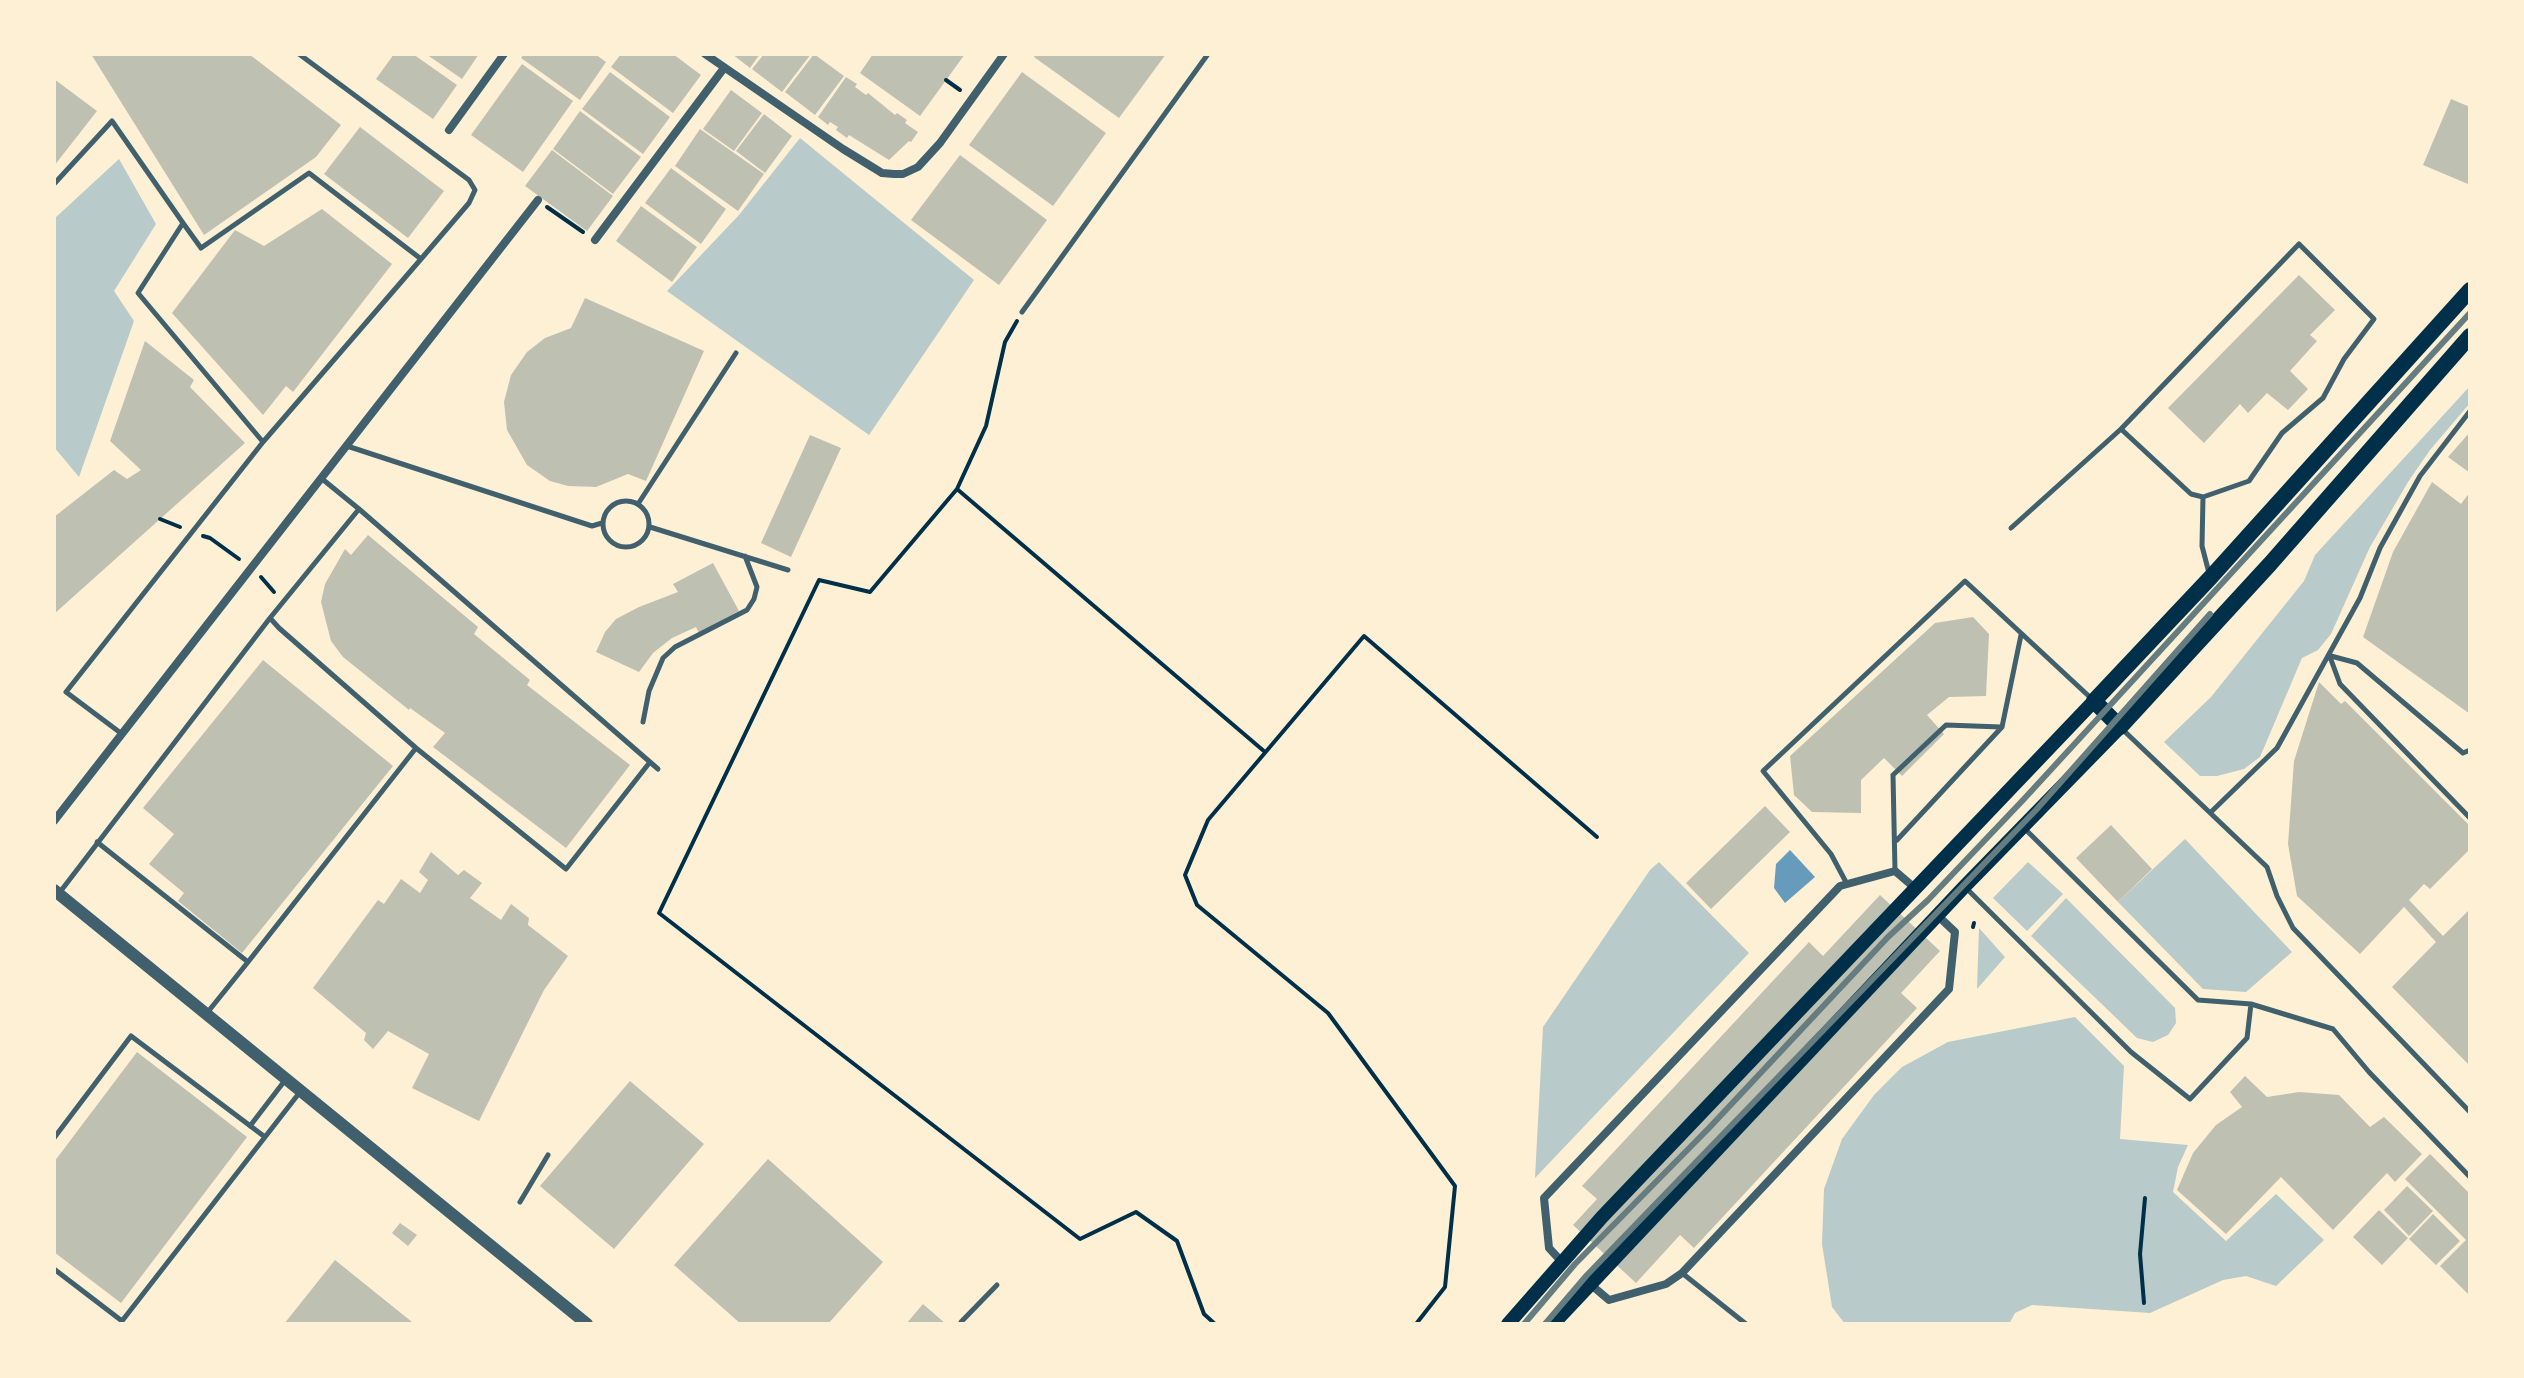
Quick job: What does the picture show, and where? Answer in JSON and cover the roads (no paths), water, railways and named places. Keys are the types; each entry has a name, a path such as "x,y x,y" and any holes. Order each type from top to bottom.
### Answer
{"main road":[{"path":"1508,1324 1561,1261 2211,577 2470,290"},
{"path":"1553,1324 1937,915 2120,727 2270,564 2470,336"},
{"path":"2094,701 2120,727"}],"street":[{"path":"449,130 504,54"},
{"path":"705,54 882,173 903,174 918,167 940,143 1004,54"},
{"path":"595,240 724,68"},
{"path":"54,821 538,200"},
{"path":"1561,1261 1549,1248 1544,1198 1840,886 1895,871 1916,889"},
{"path":"56,892 587,1324"},
{"path":"1589,1283 1609,1300 1666,1284 1682,1273 1949,989 1955,932 1937,915"}],"lane":[{"path":"122,734 66,692 263,442 469,203 475,190 469,180 299,54"},
{"path":"1022,312 1208,54"},
{"path":"54,184 112,121 201,248 309,173 421,259"},
{"path":"183,223 138,293 263,442"},
{"path":"2011,528 2121,429 2299,244 2374,319 2344,359 2323,398 2282,433 2249,481 2203,497 2191,494 2121,429"},
{"path":"638,504 736,353"},
{"path":"2211,812 2277,748 2330,656 2360,598 2380,548 2420,476 2470,411"},
{"path":"346,446 592,526 602,523 611,506 629,500 647,514 650,527 640,542 624,548 608,539 602,523"},
{"path":"321,478 658,769"},
{"path":"2203,497 2202,546 2211,577"},
{"path":"56,892 359,509"},
{"path":"650,527 788,570"},
{"path":"643,722 649,691 663,658 675,647 747,610 754,599 757,587 745,556"},
{"path":"1847,884 1831,854 1763,771 1965,581 2094,701"},
{"path":"270,618 416,748 566,869 650,762"},
{"path":"1897,840 2002,727 2021,635"},
{"path":"2330,656 2357,663 2463,753 2470,750"},
{"path":"2330,656 2340,684 2470,818"},
{"path":"1895,871 1897,840 1893,775 1946,725 2002,727"},
{"path":"2120,727 2267,867 2293,928 2470,1112"},
{"path":"206,1014 416,748"},
{"path":"2023,827 2198,1000 2251,1004 2333,1029 2369,1072 2470,1177"},
{"path":"97,842 248,962"},
{"path":"1964,887 2131,1052 2190,1099 2247,1038 2251,1004"},
{"path":"54,1138 131,1036 265,1137"},
{"path":"250,1126 286,1079"},
{"path":"54,1269 121,1322 301,1091"},
{"path":"520,1202 548,1155"},
{"path":"1682,1273 1746,1324"},
{"path":"961,1322 997,1285"}],"water":[{"path":"1790,850 1815,877 1785,903 1774,888 1776,864"}],"railway":[{"path":"1524,1324 1575,1264 2024,799 2470,313"},
{"path":"1545,1324 1587,1275 2036,810 2210,614"}]}
